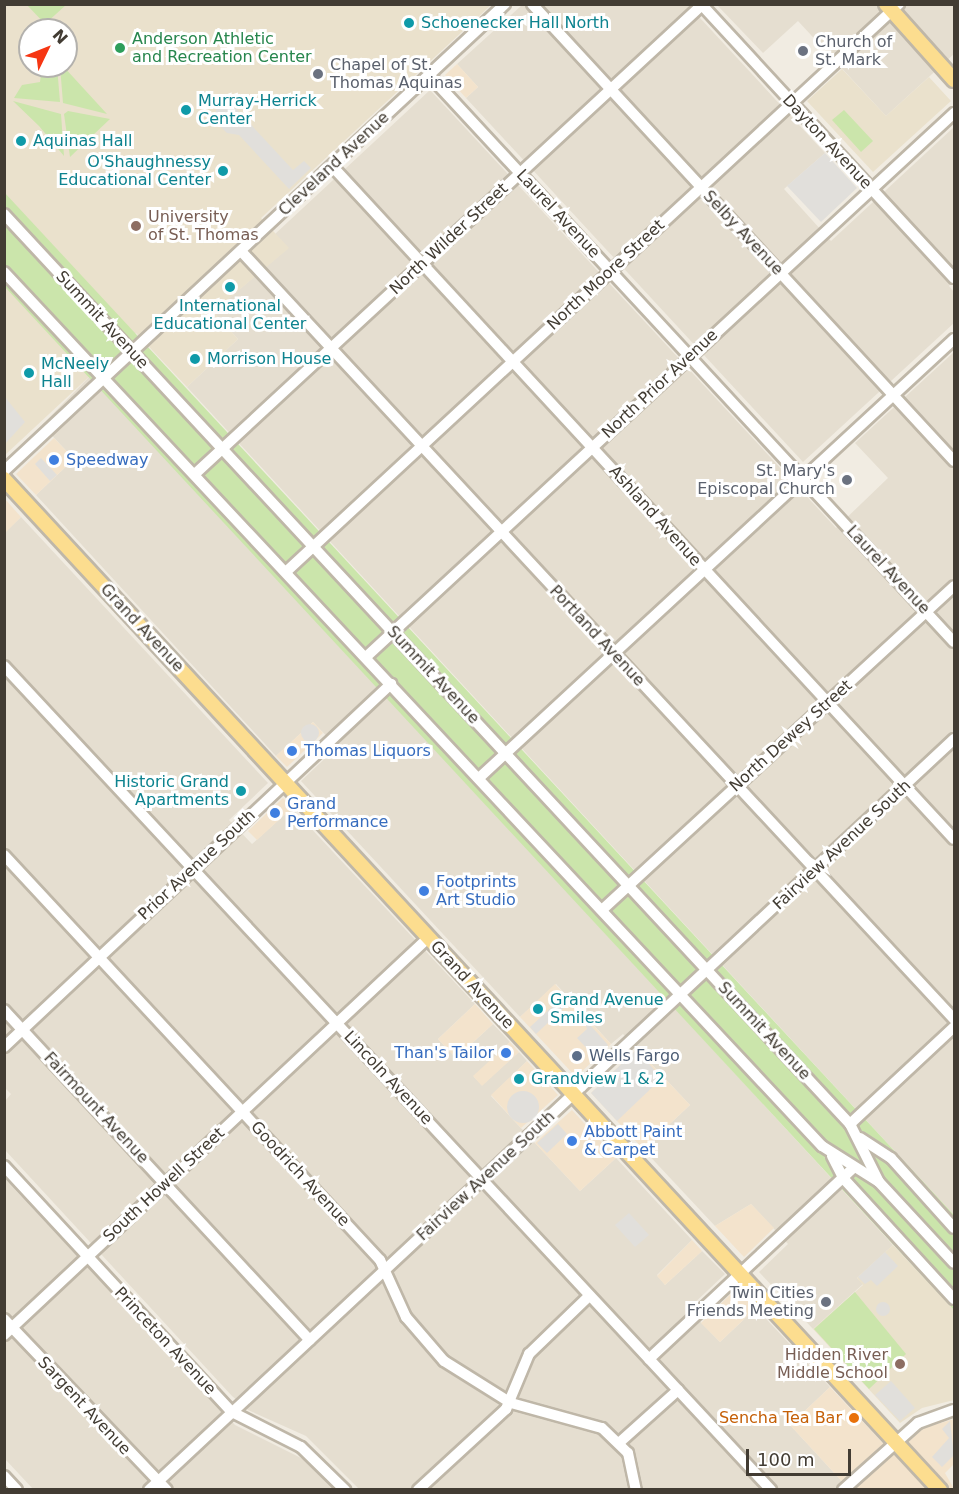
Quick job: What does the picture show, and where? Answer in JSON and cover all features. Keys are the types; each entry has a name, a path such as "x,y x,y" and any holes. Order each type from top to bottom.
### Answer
{"main road":[{"path":"878,4 892,7 954,80"},
{"name":"Grand Avenue","path":"4,479 940,1490"}],"street":[{"name":"Cleveland Avenue","path":"4,471 505,4"},
{"name":"Selby Avenue","path":"532,4 954,461"},
{"name":"North Wilder Street","path":"196,473 702,5"},
{"name":"Dayton Avenue","path":"702,5 954,278"},
{"name":"North Moore Street","path":"288,570 892,7"},
{"name":"Laurel Avenue","path":"430,75 954,642"},
{"name":"North Prior Avenue","path":"366,657 954,112"},
{"name":"Ashland Avenue","path":"332,166 954,839"},
{"name":"Summit Avenue","path":"4,214 850,1124 860,1138 879,1182 954,1263"},
{"name":"Portland Avenue","path":"241,250 954,1019"},
{"name":"Summit Avenue","path":"4,272 288,570 680,995 831,1153 852,1169 879,1182"},
{"path":"479,778 954,339"},
{"name":"North Dewey Street","path":"603,909 954,586"},
{"name":"Lincoln Avenue","path":"4,666 771,1490"},
{"name":"Prior Avenue South","path":"4,1047 391,684"},
{"name":"Fairview Avenue South","path":"153,1486 954,739"},
{"name":"Goodrich Avenue","path":"4,855 380,1260 383,1272 405,1317 444,1361 511,1403 589,1423 620,1442"},
{"name":"South Howell Street","path":"7,1327 87,1257 428,938"},
{"name":"Fairmount Avenue","path":"4,1010 310,1340"},
{"path":"850,1124 954,1027"},
{"name":"Summit Avenue","path":"860,1138 891,1158 954,1228"},
{"name":"Summit Avenue","path":"831,1153 843,1178 954,1299"},
{"name":"Princeton Avenue","path":"4,1166 232,1412 301,1447 345,1490"},
{"path":"649,1359 852,1169"},
{"path":"418,1490 511,1403 529,1354 590,1296"},
{"name":"Sargent Avenue","path":"7,1327 153,1486 167,1490"},
{"path":"636,1490 632,1463 620,1442 678,1390"},
{"path":"843,1490 896,1441 927,1418 954,1410"},
{"path":"4,1476 17,1490"}],"shaded area":[{"name":"University of St. Thomas","path":"5,5 491,5 261,218 289,248 213,312 238,339 187,387 136,333 5,455"},
{"path":"522,5 688,5 825,153 784,189 831,241 954,127 954,280 949,286 954,292 954,323 803,462 466,98 478,87 457,64"},
{"path":"717,5 954,5 954,54 886,116 798,21 763,53"},
{"path":"457,64 478,87 466,98 445,75"},
{"path":"842,69 886,116 929,77 951,101 873,172 807,101"},
{"path":"430,90 836,528 888,478 855,443 954,352 954,1215 187,387 238,339 213,312 288,248 275,234"},
{"path":"229,101 293,170 304,161 311,168 289,189 239,135 227,133 216,122 216,110"},
{"path":"825,153 857,188 821,222 787,186"},
{"path":"91,375 893,1245 857,1278 863,1284 813,1329 759,1272 788,1244 751,1204 715,1226 643,1149 690,1105 623,1034 611,1044 556,984 520,1017 301,781 337,747 313,722 276,756 36,495 74,459 42,425"},
{"path":"5,397 25,422 5,444"},
{"path":"54,438 74,459 36,495 16,474"},
{"path":"41,458 57,475 50,481 35,464"},
{"path":"5,499 21,517 5,533"},
{"path":"21,517 268,783 229,820 252,844 292,808 475,1004 438,1039 456,1058 493,1024 510,1042 474,1077 482,1085 519,1052 527,1061 491,1096 580,1191 616,1158 692,1240 657,1275 665,1285 702,1251 725,1274 688,1309 720,1342 756,1308 830,1387 790,1425 849,1489 359,1489 306,1436 248,1410 232,1396 5,1150 5,1101 11,1094 4,1087 4,533"},
{"path":"313,722 323,733 287,767 276,756"},
{"path":"310,724 316,727 319,733 316,739 310,742 304,739 301,733 304,727"},
{"path":"283,798 292,808 257,840 248,831"},
{"path":"555,984 611,1044 576,1077 520,1017"},
{"path":"564,996 570,1002 536,1034 530,1027"},
{"path":"475,1004 493,1024 456,1058 438,1039"},
{"path":"583,1017 608,1045 595,1057 577,1038 587,1029"},
{"path":"510,1042 519,1052 482,1086 473,1076"},
{"path":"637,1049 690,1105 643,1149 591,1093"},
{"path":"636,1050 662,1078 617,1121 591,1093"},
{"path":"527,1061 558,1095 521,1128 491,1095"},
{"path":"523,1091 534,1096 539,1107 534,1118 523,1123 512,1118 507,1107 512,1096"},
{"path":"572,1110 616,1158 580,1191 535,1143"},
{"path":"558,1124 567,1134 547,1153 537,1143"},
{"path":"5,1179 235,1425 303,1459 334,1489 33,1489 5,1459"},
{"path":"751,1204 774,1228 744,1257 715,1226"},
{"path":"629,1213 649,1235 635,1247 615,1225"},
{"path":"692,1240 702,1251 665,1285 657,1276"},
{"name":"Hidden River Middle School","path":"893,1245 954,1310 954,1400 922,1408 900,1423 813,1329 863,1285 857,1278"},
{"path":"885,1252 898,1266 877,1286 871,1280 865,1284 858,1277"},
{"path":"737,1288 756,1308 720,1342 701,1323"},
{"path":"880,1302 886,1302 890,1309 886,1316 880,1316 876,1312 876,1306"},
{"path":"891,1381 915,1408 900,1421 875,1395"},
{"path":"830,1387 894,1455 924,1428 954,1419 954,1464 945,1473 954,1489 849,1489 790,1425"},
{"path":"950,1421 954,1455 942,1467 932,1457 949,1438 942,1429"}],"green space":[{"path":"27,5 66,5 52,18 39,18"},
{"path":"40,78 58,78 60,102 14,98 22,85 40,82"},
{"path":"61,78 74,78 107,114 63,103"},
{"path":"13,101 61,114 64,156 39,126"},
{"path":"844,110 873,141 861,152 832,120"},
{"path":"68,111 110,119 70,157 64,114"},
{"path":"4,192 954,1215 954,1310 5,287"},
{"path":"855,1292 906,1354 869,1389 814,1329"}],"place":[{"name":"Schoenecker Hall North","path":"409,23"},
{"name":"Anderson Athletic and Recreation Center","path":"120,48"},
{"name":"Church of St. Mark","path":"803,51"},
{"name":"Chapel of St. Thomas Aquinas","path":"318,74"},
{"name":"Murray-Herrick Center","path":"186,110"},
{"name":"Aquinas Hall","path":"21,141"},
{"name":"O'Shaughnessy Educational Center","path":"223,171"},
{"name":"University of St. Thomas","path":"136,226"},
{"name":"International Educational Center","path":"230,287"},
{"name":"Morrison House","path":"195,359"},
{"name":"McNeely Hall","path":"29,373"},
{"name":"Speedway","path":"54,460"},
{"name":"St. Mary's Episcopal Church","path":"847,480"},
{"name":"Thomas Liquors","path":"292,751"},
{"name":"Historic Grand Apartments","path":"241,791"},
{"name":"Grand Performance","path":"275,813"},
{"name":"Footprints Art Studio","path":"424,891"},
{"name":"Grand Avenue Smiles","path":"538,1009"},
{"name":"Than's Tailor","path":"506,1053"},
{"name":"Wells Fargo","path":"577,1056"},
{"name":"Grandview 1 & 2","path":"519,1079"},
{"name":"Abbott Paint & Carpet","path":"572,1141"},
{"name":"Twin Cities Friends Meeting","path":"826,1302"},
{"name":"Hidden River Middle School","path":"900,1364"},
{"name":"Sencha Tea Bar","path":"854,1418"}]}
